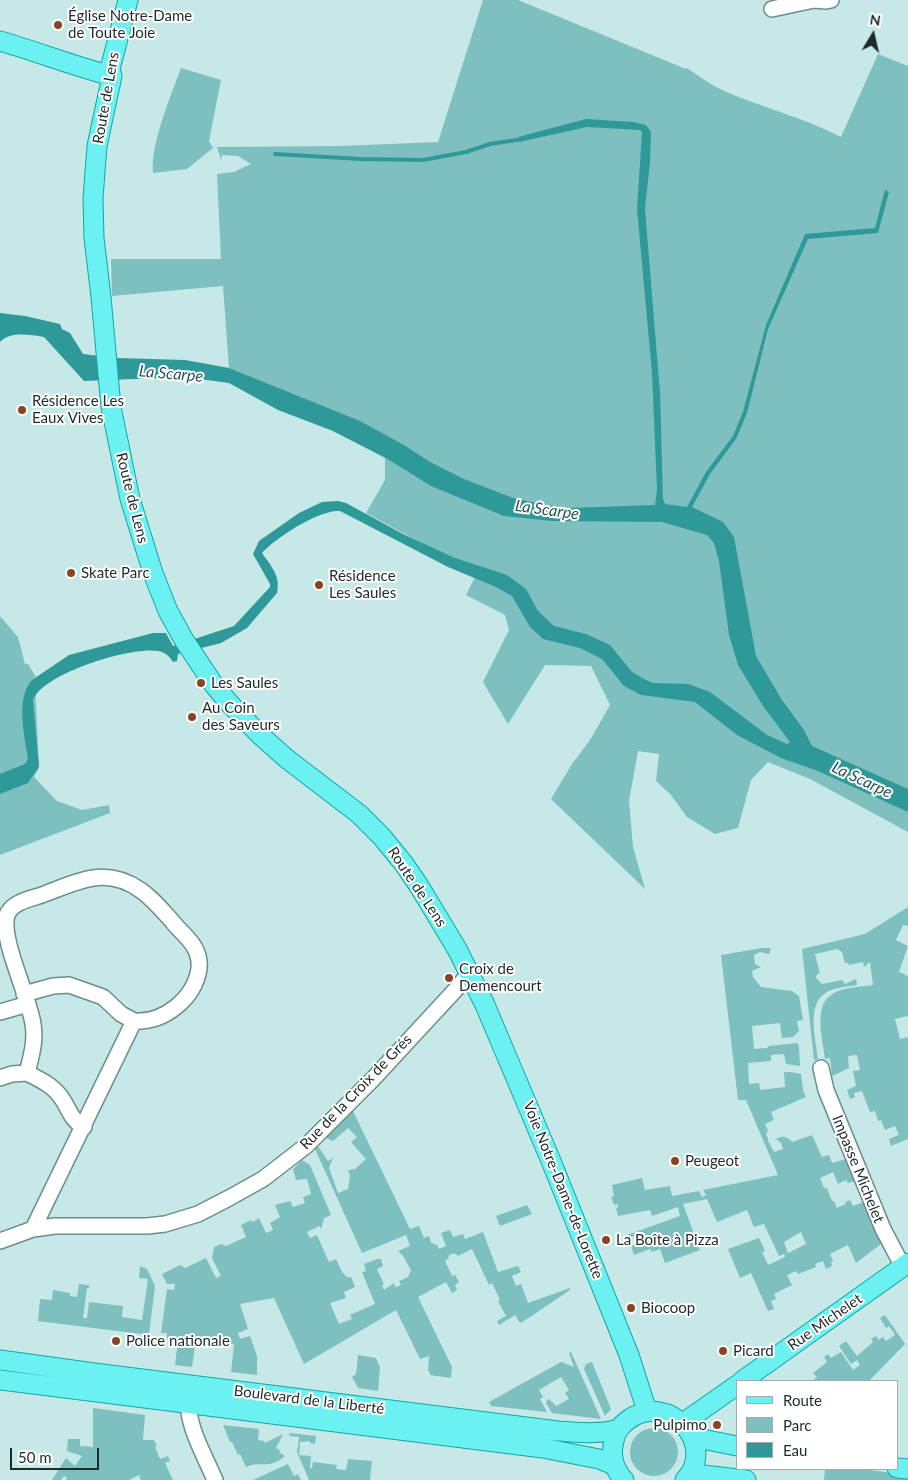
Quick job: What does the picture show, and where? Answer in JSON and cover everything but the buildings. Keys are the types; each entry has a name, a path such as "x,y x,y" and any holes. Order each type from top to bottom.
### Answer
{"main road":[{"name":"Route de Lens","path":"128,0 110,69 112,81 97,146 93,198 94,238 111,408 123,467 153,573 168,611 187,646 228,703 287,759 359,814 382,837 419,886 458,949 469,973"},
{"path":"0,41 29,49 81,68 88,74 112,81 118,72 138,0"},
{"name":"Voie Notre-Dame-de-Lorette","path":"469,973 489,1012 551,1161 629,1355 647,1411"},
{"name":"Rue Michelet","path":"743,1380 905,1265"},
{"name":"Boulevard de la Liberté","path":"0,1360 558,1431 590,1433 609,1432 618,1429"},
{"name":"Boulevard de la Liberté","path":"0,1380 543,1448 599,1459 618,1475"},
{"path":"688,1430 736,1386"},
{"path":"618,1475 612,1454 613,1443 618,1429 635,1415 647,1411 665,1412 675,1417 688,1430 694,1445 695,1458 687,1478"},
{"path":"688,1430 736,1446"},
{"path":"687,1478 703,1475 746,1480"}],"street":[{"path":"772,9 814,0 826,2 831,0"},
{"path":"0,1012 26,999 53,986 69,985 103,996 122,1014 134,1021 148,1021 157,1018 178,1004 194,982 198,974 199,959 195,946 153,899 134,885 117,880 99,878 84,880 17,904 8,912 5,924 6,940 26,999 33,1022 34,1039 27,1073"},
{"name":"Rue de la Croix de Grés","path":"0,1241 33,1229 54,1226 147,1226 174,1222 198,1214 254,1185 307,1145 372,1079 469,973"},
{"path":"33,1229 134,1021"},
{"name":"Impasse Michelet","path":"821,1068 826,1090 871,1201 883,1229 905,1265"},
{"path":"0,1078 12,1074 27,1073 46,1084 57,1092 65,1102 74,1120 84,1127"},
{"path":"189,1385 189,1418 215,1480"}],"green space":[{"path":"483,0 518,0 687,68 720,89 841,137 878,54 908,66 908,832 810,779 768,762 751,780 738,828 715,834 687,817 671,795 656,781 659,754 638,751 629,801 633,847 645,889 551,799 572,764 590,740 610,705 591,666 545,665 508,724 483,682 509,630 505,615 466,595 477,573 366,513 385,480 385,458 333,431 255,379 229,368 223,286 112,296 111,259 221,259 217,174 234,172 251,164 238,156 222,155 221,160 217,147 341,146 438,142"},
{"path":"181,68 221,80 209,141 213,148 187,169 153,173 158,135"},
{"path":"0,616 18,637 25,664 28,664 36,677 32,680 35,683 39,767 34,777 57,801 82,810 109,805 110,813 0,855"},
{"path":"908,907 908,926 903,925 896,940 908,946 899,972 905,974 905,976 908,975 908,1016 895,1019 900,1039 908,1037 908,1139 891,1146 889,1139 899,1135 895,1126 885,1130 881,1120 878,1121 875,1111 870,1112 862,1091 854,1093 855,1097 850,1099 847,1090 856,1086 853,1071 860,1070 857,1055 848,1056 849,1068 832,1076 830,1058 825,1059 821,1034 821,1015 825,1000 840,990 873,985 870,962 864,967 863,962 849,965 845,963 842,952 837,949 815,954 820,974 817,974 816,978 822,984 842,980 845,984 856,979 857,985 831,990 818,1000 814,1016 814,1034 818,1059 814,1060 802,949 865,934"},
{"path":"771,948 769,954 760,952 754,955 755,964 761,967 752,971 753,977 761,987 792,991 799,996 803,1020 797,1021 799,1031 793,1037 782,1038 780,1023 752,1026 754,1049 797,1043 799,1046 800,1066 786,1064 784,1054 771,1055 771,1061 748,1063 749,1084 759,1083 760,1090 785,1087 784,1072 801,1074 806,1097 771,1112 774,1120 765,1124 768,1130 766,1135 774,1152 783,1149 781,1143 776,1139 780,1137 785,1137 792,1142 812,1135 822,1157 829,1155 832,1163 846,1159 855,1181 848,1183 846,1180 838,1184 833,1172 820,1178 824,1188 827,1188 837,1208 850,1200 853,1206 864,1202 881,1244 856,1263 848,1245 830,1254 833,1261 831,1262 832,1266 826,1269 823,1261 815,1264 816,1267 798,1274 796,1271 787,1275 792,1285 774,1294 776,1299 771,1301 774,1309 768,1311 751,1273 740,1278 728,1249 759,1238 765,1251 762,1252 768,1265 785,1257 784,1254 779,1256 764,1224 754,1227 747,1210 717,1222 707,1199 683,1204 700,1250 665,1263 660,1249 652,1252 650,1249 634,1255 631,1246 647,1240 644,1232 629,1238 627,1235 680,1216 678,1207 652,1216 650,1210 618,1216 616,1208 618,1204 614,1205 611,1197 614,1196 612,1185 642,1178 645,1190 670,1186 672,1196 699,1191 702,1197 706,1195 703,1190 778,1175 746,1100 738,1100 721,955","holes":["801,1232 806,1244 788,1253 784,1242"]},
{"path":"353,1111 410,1229 419,1226 424,1238 429,1236 431,1243 437,1245 439,1249 446,1246 441,1233 450,1230 453,1237 463,1234 465,1239 483,1232 498,1272 518,1266 521,1272 512,1276 516,1286 521,1284 528,1303 570,1288 570,1290 520,1323 515,1315 499,1325 497,1321 506,1316 498,1301 500,1300 492,1283 489,1285 472,1249 458,1256 454,1253 448,1256 449,1258 445,1261 452,1276 455,1275 459,1282 455,1285 457,1290 452,1293 446,1282 418,1297 452,1367 451,1378 430,1375 428,1371 429,1356 420,1359 396,1310 304,1364 274,1298 240,1304 248,1329 238,1333 240,1339 250,1336 257,1356 257,1375 231,1372 234,1344 196,1339 192,1367 175,1365 178,1340 167,1338 167,1333 161,1333 167,1289 174,1290 175,1284 167,1284 162,1274 180,1265 185,1268 206,1258 216,1278 221,1276 212,1258 214,1247 221,1244 226,1246 246,1237 241,1225 251,1220 253,1222 259,1218 266,1233 273,1230 270,1223 280,1217 275,1205 290,1201 293,1207 305,1203 303,1197 311,1194 307,1179 296,1180 293,1169 302,1160 310,1165 331,1215 324,1218 321,1229 319,1226 307,1232 310,1238 317,1235 329,1262 336,1259 342,1272 347,1277 351,1277 355,1287 344,1292 346,1298 330,1303 339,1324 352,1319 350,1315 375,1304 362,1272 366,1271 364,1264 381,1259 383,1266 377,1269 384,1284 382,1285 384,1290 394,1283 395,1287 401,1285 399,1281 408,1277 411,1270 398,1251 410,1246 406,1235 362,1253 315,1149 318,1146 328,1161 333,1158 329,1168 338,1193 348,1189 350,1175 348,1170 355,1169 366,1159 351,1142 357,1137 348,1128 333,1141 326,1138"},
{"path":"527,1205 532,1214 500,1226 496,1216"},
{"path":"140,1266 147,1269 155,1286 149,1335 38,1321 40,1299 52,1300 53,1290 70,1293 70,1296 77,1297 79,1284 89,1285 83,1318 87,1318 89,1302 123,1306 122,1317 142,1320 148,1279 139,1278"},
{"path":"885,1315 905,1344 870,1380 813,1380 817,1377 813,1373 827,1362 824,1357 828,1354 831,1358 841,1352 853,1370 860,1365 857,1360 851,1364 839,1346 846,1341 857,1356 873,1342 871,1339 876,1336 879,1340 883,1337 886,1341 895,1335 889,1326 886,1328 880,1318"},
{"path":"571,1352 601,1419 552,1413 546,1403 547,1400 549,1399 556,1406 569,1399 565,1393 569,1390 561,1377 539,1390 543,1397 540,1399 547,1412 491,1406 489,1402 561,1362 574,1367 569,1353"},
{"path":"358,1355 376,1358 380,1367 378,1391 358,1388 352,1377 356,1374"},
{"path":"592,1362 611,1409 605,1416 584,1369 586,1364"},
{"path":"93,1408 145,1415 143,1440 154,1440 160,1459 168,1456 170,1461 165,1463 173,1480 141,1480 139,1475 129,1480 66,1480 67,1478 64,1476 61,1480 52,1480 66,1458 75,1466 82,1456 67,1451 68,1439 80,1439 80,1446 93,1447"},
{"path":"223,1425 259,1429 258,1440 265,1443 283,1434 276,1448 285,1456 273,1463 256,1464 246,1467 240,1454 238,1455 232,1442 230,1442"},
{"path":"649,1428 659,1428 668,1432 674,1438 677,1443 677,1461 668,1472 659,1476 649,1476 640,1472 634,1466 630,1457 630,1447 634,1438 640,1432"},
{"path":"289,1433 316,1436 315,1444 310,1443 310,1441 300,1442 299,1455 311,1456 310,1468 312,1468 313,1462 337,1465 336,1469 346,1470 348,1459 372,1461 370,1480 309,1480 297,1452 299,1437 290,1436"},
{"path":"288,1464 294,1476 298,1474 301,1480 253,1480"},
{"path":"825,1470 870,1470 908,1475 908,1480 824,1480"}],"water":[{"name":"La Scarpe","path":"586,119 633,122 646,125 651,132 645,209 660,393 663,499 665,504 687,507 706,472 733,436 743,412 766,325 805,234 875,228 885,190 889,192 878,233 808,239 768,329 747,413 736,439 710,474 692,507 723,522 734,537 756,656 782,700 804,730 812,746 908,789 908,812 818,771 781,758 737,735 695,702 641,695 624,686 602,659 580,648 543,639 530,627 512,596 496,587 448,567 340,511 310,519 277,540 262,553 272,567 278,581 277,593 247,628 221,643 178,654 177,661 173,662 163,652 158,651 129,653 110,657 70,671 40,690 33,700 39,767 28,783 0,794 0,774 25,764 28,759 23,730 22,707 27,688 32,680 69,655 153,633 166,633 173,646 234,626 270,587 253,554 259,541 299,513 322,502 338,501 346,503 403,534 455,558 507,575 526,589 538,611 554,626 586,634 610,645 632,672 653,683 688,684 710,692 767,735 787,744 790,742 763,706 738,665 729,635 719,561 714,543 707,535 662,522 552,521 504,516 431,486 386,458 333,431 278,410 229,383 185,377 84,381 44,337 15,335 9,336 0,342 0,313 25,316 60,324 62,329 70,333 83,354 117,358 185,360 229,368 360,421 404,445 430,462 464,479 513,498 569,508 655,505 657,489 652,373 637,209 642,132 640,130 587,127 519,142 518,137"}],"waterway":[{"path":"275,154 360,159 423,160 466,152 490,144 523,139"}],"place":[{"name":"Église Notre-Dame de Toute Joie","path":"58,25"},
{"name":"Résidence Les Eaux Vives","path":"22,410"},
{"name":"Skate Parc","path":"71,573"},
{"name":"Résidence Les Saules","path":"319,585"},
{"name":"Les Saules","path":"201,683"},
{"name":"Au Coin des Saveurs","path":"192,717"},
{"name":"Croix de Demencourt","path":"449,978"},
{"name":"Peugeot","path":"675,1161"},
{"name":"La Boîte à Pizza","path":"606,1240"},
{"name":"Biocoop","path":"631,1308"},
{"name":"Police nationale","path":"116,1341"},
{"name":"Picard","path":"723,1351"},
{"name":"Pulpimo","path":"717,1425"}]}
